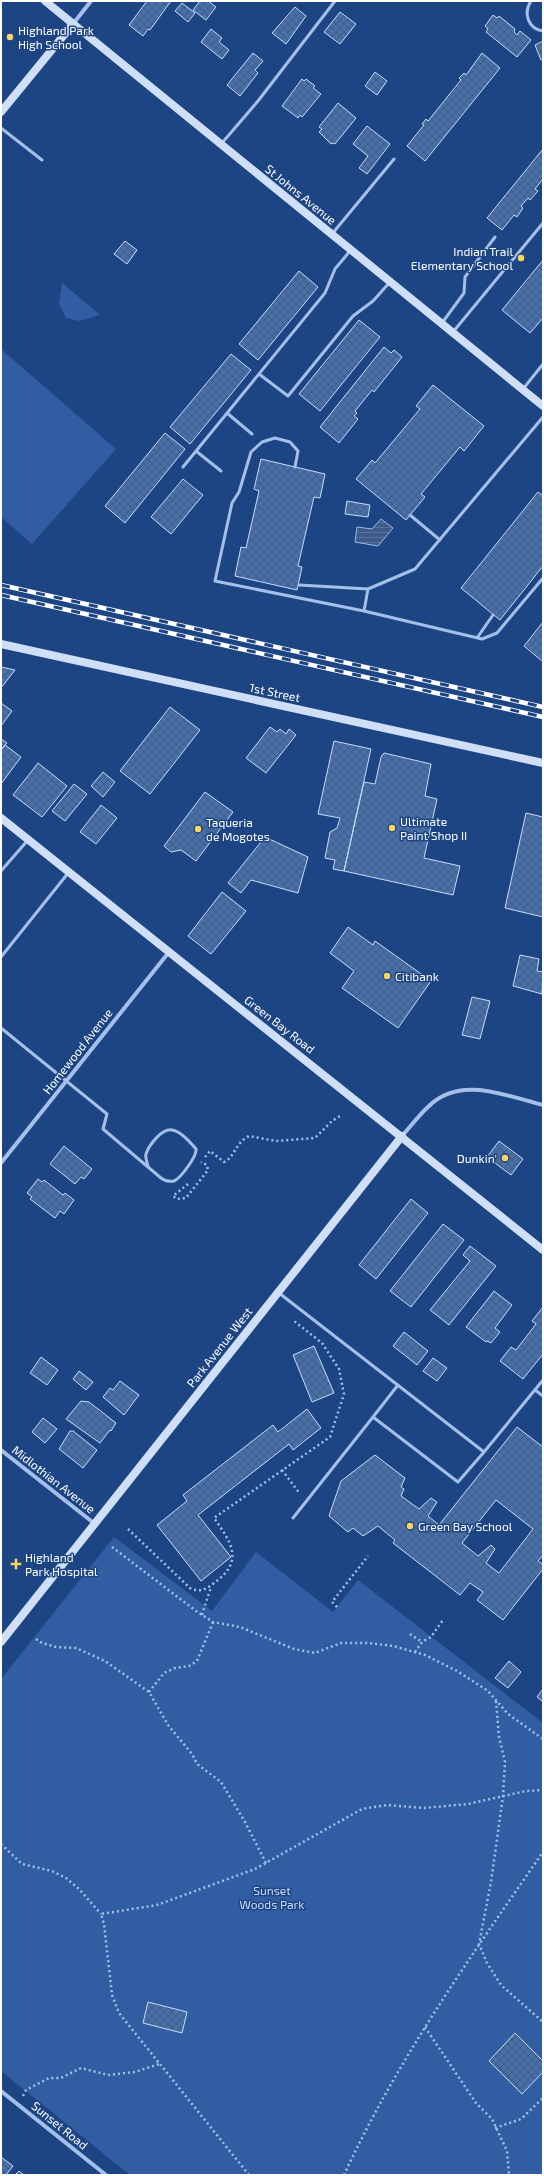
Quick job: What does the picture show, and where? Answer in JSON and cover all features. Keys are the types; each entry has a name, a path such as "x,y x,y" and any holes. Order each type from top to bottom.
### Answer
{"street":[{"name":"St Johns Avenue","path":"45,1 543,406"},
{"path":"1,112 91,1"},
{"name":"1st Street","path":"1,644 543,763"},
{"name":"Green Bay Road","path":"1,818 402,1136 543,1250"},
{"name":"Homewood Avenue","path":"1,1163 169,952"},
{"name":"Park Avenue West","path":"1,1642 402,1136 429,1105 444,1094 471,1089 543,1105"},
{"name":"Midlothian Avenue","path":"1,1450 95,1524"},
{"name":"Sunset Road","path":"1,2091 106,2175"}],"lane":[{"path":"221,144 258,101 335,1"},
{"path":"531,1 527,11 527,18 534,28 543,31"},
{"path":"1,128 42,160"},
{"path":"332,234 394,159"},
{"path":"453,332 543,223"},
{"path":"442,323 464,293 465,278 495,237"},
{"path":"183,467 325,293 335,268 351,250"},
{"path":"259,374 288,396 353,316 373,301 390,281"},
{"path":"523,389 543,364"},
{"path":"227,413 252,434"},
{"path":"298,585 368,589 415,569 543,417"},
{"path":"295,467 298,451 290,442 275,438 262,442 251,452 239,492 232,503 215,581 364,611 482,639 497,633 543,578"},
{"path":"196,451 220,471"},
{"path":"410,515 440,540"},
{"path":"364,611 368,589"},
{"path":"477,638 493,615"},
{"path":"1,871 28,840"},
{"path":"1,957 69,872"},
{"path":"1,1028 67,1080 107,1114 103,1129 161,1178 173,1181 195,1156 196,1149 175,1131 164,1131 149,1148 146,1159 148,1166"},
{"path":"278,1292 484,1452"},
{"path":"374,1417 458,1482 543,1380"},
{"path":"293,1518 398,1385"},
{"path":"535,1390 543,1396"}],"path":[{"path":"200,1169 201,1162 210,1151 224,1162 230,1159 237,1144 249,1136 276,1141 315,1138 332,1121 340,1116"},
{"path":"192,1179 184,1189 177,1191 173,1196 177,1199 186,1198 208,1170 207,1165 201,1162"},
{"path":"128,1529 191,1589 197,1591 209,1587 219,1580 232,1563 230,1541 214,1518 330,1437 344,1394 339,1369 332,1356 322,1343 294,1321"},
{"path":"282,1470 306,1503"},
{"path":"112,1547 202,1615 214,1622 240,1627 294,1649 315,1653 341,1643 368,1643 393,1646 425,1655 457,1671 488,1691 508,1714 543,1739"},
{"path":"337,1607 332,1602 368,1556"},
{"path":"202,1615 210,1590 209,1587"},
{"path":"415,1652 422,1642 431,1637 443,1620"},
{"path":"150,1692 164,1673 175,1668 189,1666 197,1662 214,1622"},
{"path":"410,1634 422,1642"},
{"path":"36,1639 42,1643 56,1647 76,1648 105,1661 150,1692 168,1724 192,1754 197,1764 221,1782 245,1822 266,1863"},
{"path":"496,1701 499,1737 505,1762 503,1796 491,1882 479,1944 487,1963 501,1985 543,2022"},
{"path":"100,1914 157,1905 255,1869 362,1809 387,1805 424,1808 468,1804 526,1791 543,1790"},
{"path":"1,1844 22,1864 52,1871 66,1878 79,1889 100,1914 104,1924 107,1964 119,2013 249,2175"},
{"path":"344,2175 395,2074 479,1944 543,1852"},
{"path":"425,2027 476,2104 492,2118 506,2151 509,2175"},
{"path":"18,2104 26,2090 48,2078 60,2078 81,2068 108,2075 135,2072 159,2064"},
{"path":"495,2128 521,2119 543,2098"}],"green space":[{"path":"62,283 100,315 79,321 66,318 59,304"},
{"path":"1,349 116,449 32,544 1,517"},
{"name":"Sunset Woods Park","path":"114,1537 212,1611 256,1552 333,1612 358,1580 543,1723 543,2175 130,2175 1,2071 1,1679"}],"shaded area":[{"path":"381,519 393,528 378,546 355,542 357,527 372,529"}],"building":[{"path":"147,1 171,1 150,30 148,29 143,36 129,25"},
{"path":"200,1 208,1 216,7 206,20 193,10"},
{"path":"182,3 195,13 188,22 175,11"},
{"path":"295,7 306,16 286,44 272,33"},
{"path":"340,12 356,24 340,44 324,32"},
{"path":"493,15 497,18 499,16 515,29 514,32 517,35 520,31 531,40 517,57 486,32 488,29 485,26"},
{"path":"211,29 222,38 219,42 229,50 222,59 201,42"},
{"path":"543,41 543,59 541,60 535,45"},
{"path":"253,53 263,61 255,70 258,73 240,96 227,85"},
{"path":"482,53 500,68 425,161 407,146 424,125 422,124 426,119 428,121 461,80 459,78 464,73 466,75"},
{"path":"375,72 387,81 377,95 365,86"},
{"path":"302,79 304,81 306,79 315,86 313,88 321,94 302,117 300,115 298,118 282,106"},
{"path":"338,103 356,118 335,144 331,144 319,132 322,129 319,127"},
{"path":"367,126 390,144 367,174 359,168 368,156 353,144"},
{"path":"543,149 543,179 535,189 538,191 530,200 528,198 521,206 523,208 517,217 514,215 502,230 487,218"},
{"path":"125,241 137,250 127,264 114,254"},
{"name":"Indian Trail Elementary School","path":"543,260 543,318 530,333 502,310"},
{"path":"299,271 318,287 258,360 239,344"},
{"path":"359,320 380,337 320,411 299,394"},
{"path":"384,347 391,353 394,350 402,357 374,392 372,390 355,411 357,413 354,416 358,419 339,443 320,427"},
{"path":"231,354 251,370 190,444 170,427"},
{"path":"433,385 484,426 464,451 460,447 421,494 425,497 406,520 356,479 372,460 375,463 420,409 416,406"},
{"path":"165,433 185,449 125,523 105,506"},
{"path":"261,459 325,474 320,498 314,497 298,566 302,567 297,590 235,576 241,547 246,548 259,491 254,489"},
{"path":"183,479 203,495 171,534 151,517"},
{"path":"538,492 543,496 543,566 500,620 461,588"},
{"path":"347,501 370,505 368,517 345,514"},
{"path":"543,622 543,660 542,661 524,646"},
{"path":"1,667 15,670 1,688"},
{"path":"1,703 12,711 1,726"},
{"path":"170,707 200,730 150,794 120,771"},
{"path":"270,727 277,732 280,729 286,734 289,729 296,735 266,773 246,758"},
{"path":"1,739 7,743 1,750"},
{"path":"334,741 371,749 344,871 333,869 335,860 325,858 330,832 337,828 340,818 318,814"},
{"path":"5,745 21,757 1,784 1,750"},
{"name":"Ultimate Paint Shop II","path":"384,753 431,764 425,796 437,799 424,858 460,866 453,895 344,871 364,782 375,784 381,757"},
{"path":"38,763 67,786 42,817 13,795"},
{"path":"103,772 115,782 103,797 91,786"},
{"path":"74,784 87,794 65,821 52,811"},
{"name":"Taqueria de Mogotes","path":"205,792 233,812 196,861 181,850 171,852 164,846"},
{"path":"101,805 117,818 96,844 80,832"},
{"path":"526,813 543,817 543,917 505,908"},
{"path":"265,837 308,857 298,893 251,880 241,893 228,883"},
{"path":"222,892 246,911 211,954 188,936"},
{"name":"Citibank","path":"348,927 373,945 375,941 431,981 398,1028 342,988 354,971 330,953"},
{"path":"520,955 539,959 537,971 543,972 542,994 513,986"},
{"path":"472,997 490,1001 480,1039 462,1035"},
{"name":"Dunkin'","path":"499,1141 523,1159 511,1175 487,1157"},
{"path":"64,1146 92,1169 84,1179 81,1177 75,1184 50,1164"},
{"path":"38,1179 42,1182 44,1180 63,1195 65,1193 74,1200 64,1214 60,1211 55,1218 30,1199 32,1197 27,1193"},
{"path":"411,1199 428,1213 376,1279 359,1265"},
{"path":"443,1224 464,1240 411,1307 390,1291"},
{"path":"470,1246 496,1266 449,1325 430,1310 470,1261 463,1255"},
{"path":"494,1291 512,1305 495,1328 500,1332 491,1343 486,1342 466,1327"},
{"path":"543,1307 543,1354 523,1379 500,1361 511,1347 516,1350 536,1324 532,1321"},
{"path":"404,1332 428,1351 417,1365 393,1346"},
{"path":"314,1346 334,1393 312,1402 293,1355"},
{"path":"41,1357 58,1370 47,1385 30,1373"},
{"path":"433,1358 447,1368 437,1381 423,1371"},
{"path":"79,1371 93,1382 86,1390 73,1379"},
{"path":"120,1381 139,1395 124,1415 103,1397 110,1388 113,1390"},
{"path":"81,1401 89,1402 116,1423 100,1443 66,1419"},
{"path":"307,1409 321,1428 293,1450 289,1444 198,1515 231,1557 201,1581 157,1525 187,1501 183,1495 273,1425 278,1432"},
{"path":"43,1418 57,1429 45,1443 32,1432"},
{"name":"Green Bay School","path":"517,1427 543,1447 543,1555 538,1561 543,1565 543,1569 503,1620 477,1600 483,1592 470,1583 460,1595 393,1543 395,1540 378,1526 363,1536 353,1528 348,1532 329,1516 341,1481 375,1455 405,1478 401,1487 404,1489 401,1496 419,1509 431,1498 437,1502 428,1516 439,1525","holes":["496,1500 533,1529 499,1573 486,1563 495,1549 491,1545 478,1556 462,1543"]},
{"path":"70,1431 73,1431 97,1450 83,1468 59,1449"},
{"path":"509,1661 521,1672 508,1688 495,1678"},
{"path":"543,1689 543,1702 537,1697"},
{"path":"148,2002 187,2012 182,2033 143,2023"},
{"path":"515,2033 543,2061 543,2072 522,2094 489,2061"},
{"path":"1,2157 13,2166 6,2175 1,2175"},
{"path":"19,2171 24,2175 15,2175"}],"railway":[{"path":"1,585 543,707"},
{"path":"1,595 543,717"}],"place":[{"name":"Highland Park High School","path":"10,37"},
{"name":"Indian Trail Elementary School","path":"521,258"},
{"name":"Ultimate Paint Shop II","path":"392,828"},
{"name":"Taqueria de Mogotes","path":"198,829"},
{"name":"Citibank","path":"387,976"},
{"name":"Dunkin'","path":"505,1158"},
{"name":"Green Bay School","path":"410,1526"},
{"name":"Highland Park Hospital","path":"16,1564"}]}
